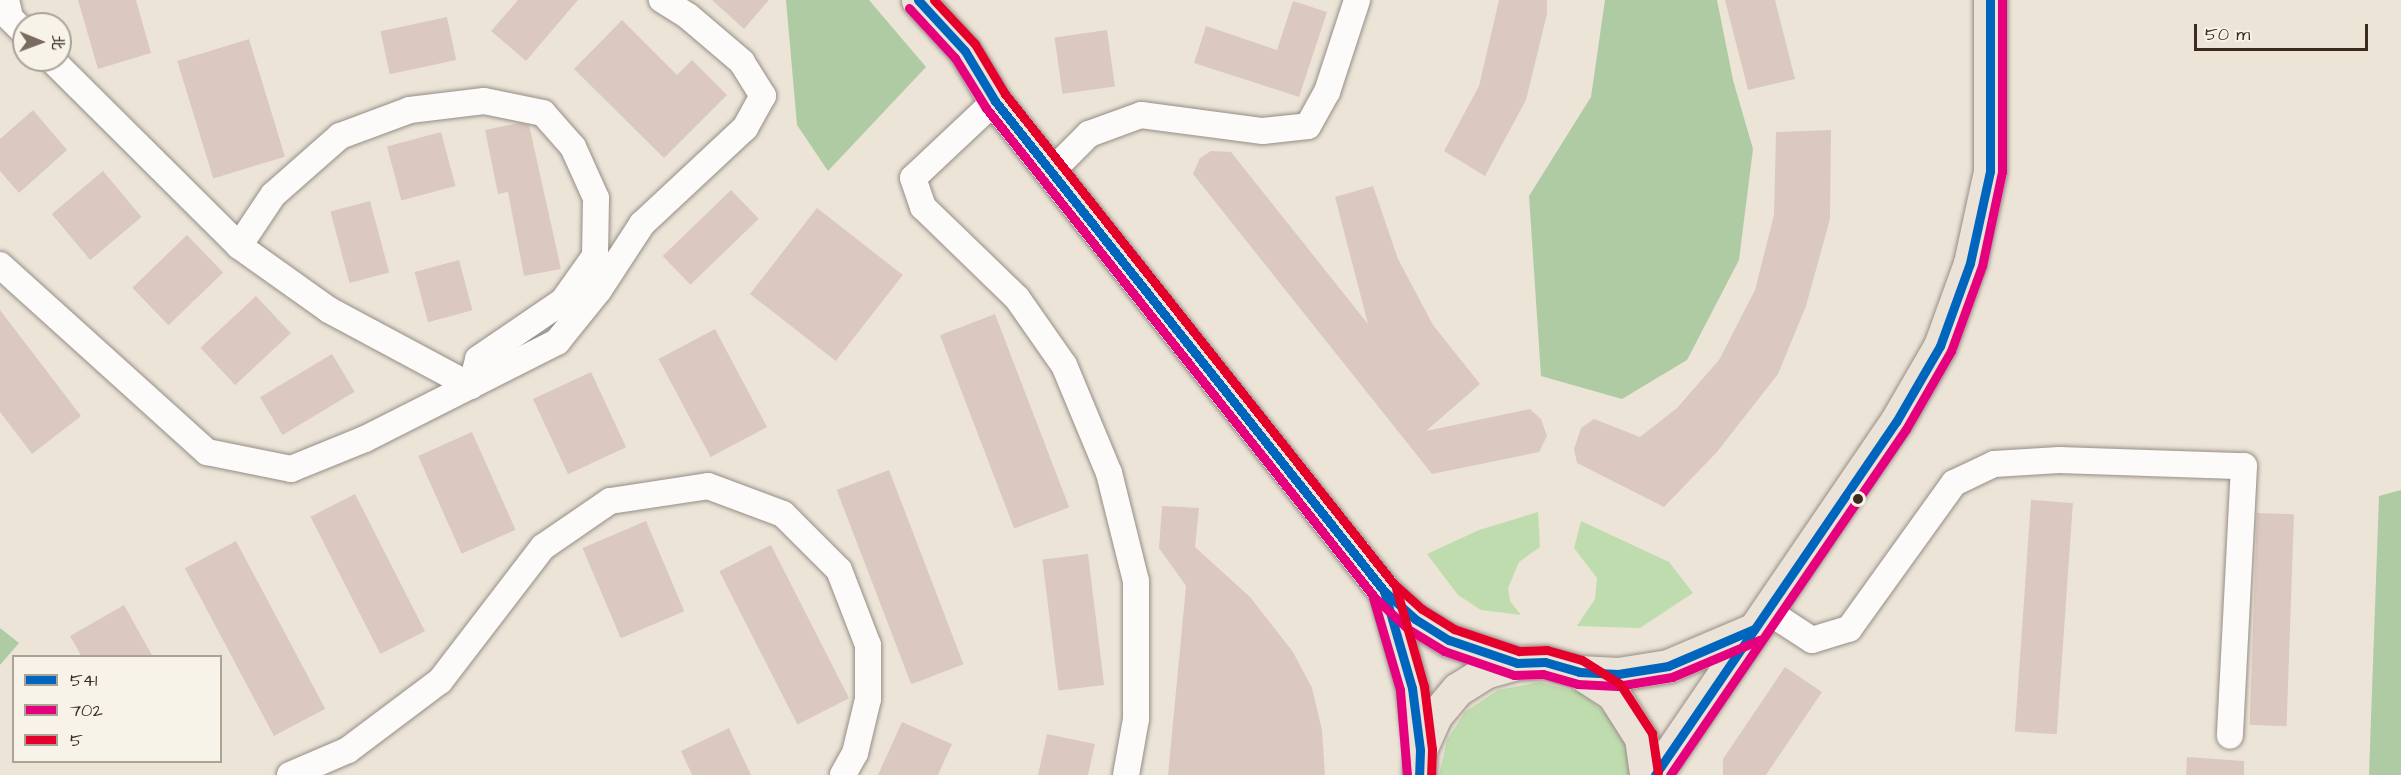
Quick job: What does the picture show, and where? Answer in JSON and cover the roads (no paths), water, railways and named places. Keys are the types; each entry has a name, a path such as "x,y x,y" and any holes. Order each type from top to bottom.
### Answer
{"main road":[{"path":"918,0 965,51 995,101 1384,591 1415,619 1449,640 1517,663"},
{"path":"1655,775 1896,422 1940,346 1970,263 1990,171 1990,0"},
{"path":"1384,591 1412,688 1420,763"},
{"path":"1420,763 1435,716 1458,689 1485,672 1517,663 1545,662 1579,672 1618,674 1668,666 1762,621"},
{"path":"1579,672 1613,694 1641,738 1646,775"}],"street":[{"path":"6,0 12,20"},
{"path":"0,265 207,452 291,469 365,439 556,342 599,290 642,224 745,128 763,96 742,62 688,16 662,0"},
{"path":"1051,172 1089,134 1141,115 1263,131 1308,126 1327,92 1357,0"},
{"path":"64,72 239,246 329,310 471,386"},
{"path":"239,246 273,195 340,136 410,110 484,101 543,113 573,147 596,198 594,256 563,301 478,359 471,386"},
{"path":"995,101 913,178 923,207 1017,298 1064,364 1109,473 1136,581 1136,719 1126,775"},
{"path":"1762,621 1812,640 1849,629 1954,483 1994,464 2059,459 2244,466 2230,736"},
{"path":"290,775 348,750 440,681 543,547 610,501 708,486 783,514 838,570 868,645 868,699 855,753 843,775"}]}
